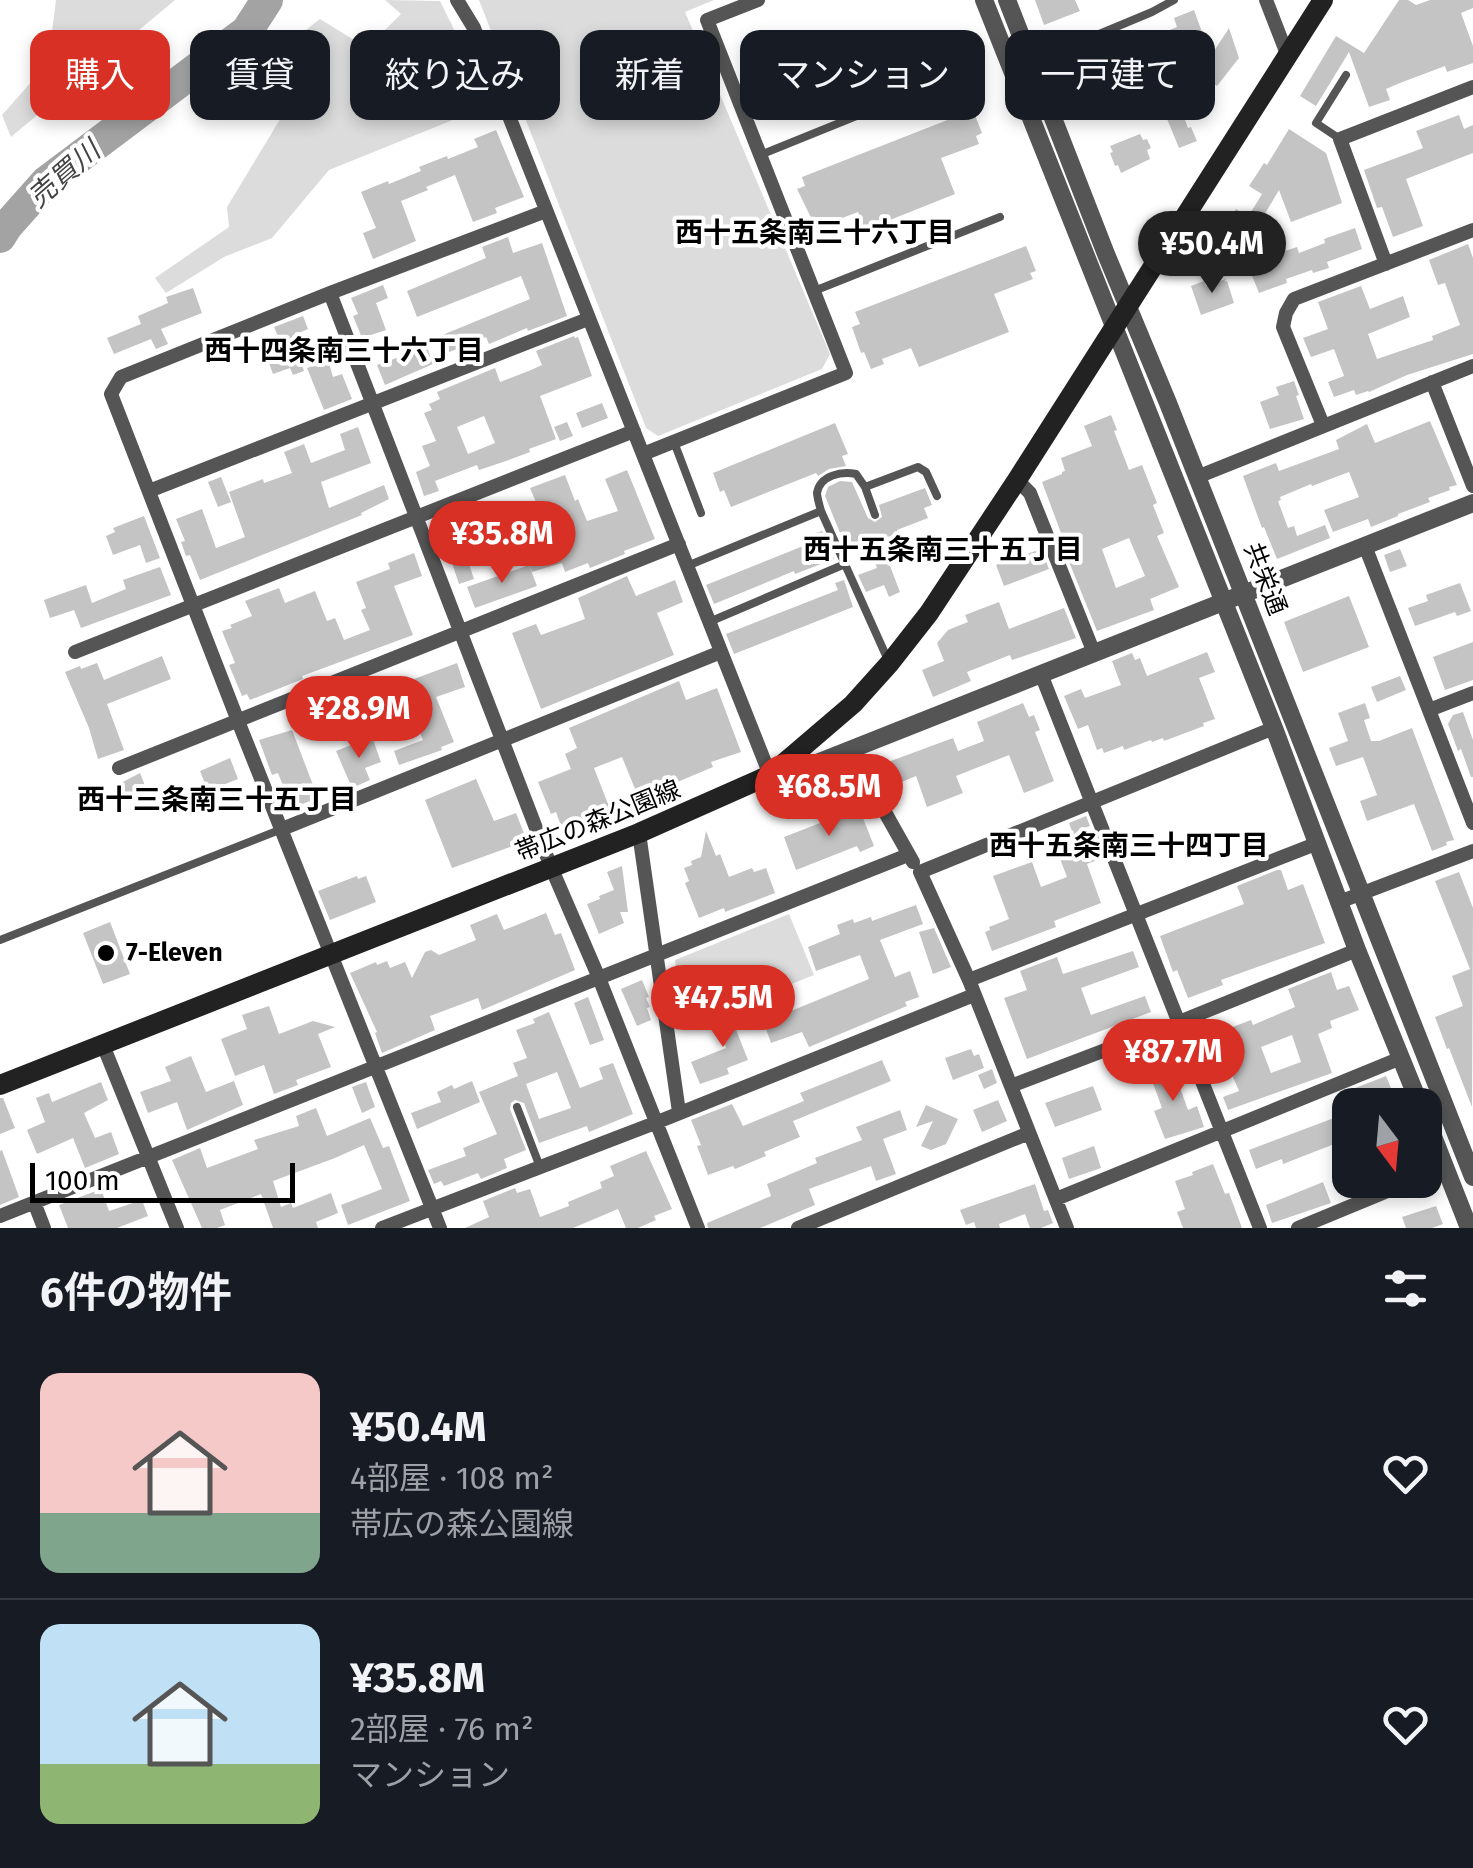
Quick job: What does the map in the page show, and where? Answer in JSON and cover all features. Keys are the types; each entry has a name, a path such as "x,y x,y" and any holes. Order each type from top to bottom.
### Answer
{"main road":[{"name":"帯広の森公園線","path":"0,1085 638,833 770,775 853,704 929,614 1323,0"}],"street":[{"path":"457,0 474,28 770,775 794,772 1473,503"},
{"path":"642,454 846,374 707,20 758,0"},
{"name":"共栄通","path":"984,0 1413,1088"},
{"name":"共栄通","path":"1009,0 1020,30"},
{"path":"1266,0 1287,54"},
{"path":"1386,264 1340,139 1473,87"},
{"name":"共栄通","path":"1054,120 1473,1177"},
{"path":"440,1228 111,394 121,377 546,210"},
{"path":"1323,425 1283,327 1294,299 1473,230"},
{"path":"330,293 552,867 698,1228"},
{"path":"149,492 588,319"},
{"path":"1198,477 1473,366"},
{"path":"1432,382 1473,486"},
{"path":"76,652 634,431"},
{"path":"1017,480 1030,493 1094,653"},
{"path":"119,768 679,544"},
{"path":"1365,546 1473,823"},
{"path":"282,829 721,652"},
{"path":"1041,674 1260,1228"},
{"path":"1429,710 1473,693"},
{"path":"920,872 1274,728"},
{"path":"850,750 920,872 968,980 1067,1228"},
{"path":"638,833 680,1112"},
{"path":"968,980 1318,844"},
{"path":"1339,902 1473,851"},
{"path":"0,1216 908,856"},
{"path":"1010,1086 1358,950"},
{"path":"382,1228 974,995"},
{"path":"104,1045 177,1228"},
{"path":"1056,1200 1401,1058"},
{"path":"798,1228 1029,1133"},
{"path":"1442,1157 1469,1228"},
{"path":"1442,1169 1446,1167"},
{"path":"1298,1228 1370,1198"},
{"path":"34,1202 44,1228"}],"lane":[{"path":"1108,30 1174,0"},
{"path":"1340,139 1316,122 1346,75"},
{"path":"760,155 845,120"},
{"path":"814,292 1000,217"},
{"path":"674,442 701,513"},
{"path":"865,487 918,467 926,472 937,496"},
{"path":"875,514 856,474 831,476 820,486 820,512 889,664"},
{"path":"687,566 820,512"},
{"path":"709,622 846,564"},
{"path":"0,940 282,829"},
{"path":"516,1107 540,1166"}],"shaded area":[{"path":"56,0 175,0 139,30 52,30"},
{"path":"385,0 440,1 454,30 385,30 401,14"},
{"path":"479,0 714,0 685,12 693,30 580,30 580,120 720,120 720,95 830,354 822,369 658,436 646,428 526,120 560,120 560,30 491,30"},
{"path":"320,19 350,38 350,120 453,120 329,170 272,238 224,257 166,293 155,278 229,227 227,207 280,120 330,120 330,30 306,30"},
{"path":"30,83 31,120 11,137 2,115"},
{"path":"789,914 814,975 683,1027 675,960"}],"building":[{"path":"1035,0 1075,0 1080,11 1044,25"},
{"path":"1399,0 1416,5 1430,0 1473,0 1473,8 1461,13 1473,46 1473,63 1447,72 1445,66 1400,83 1386,89 1390,100 1369,107 1349,52 1316,106 1300,96 1336,36 1364,53"},
{"path":"1194,10 1201,30 1170,30 1177,27 1174,18"},
{"path":"1229,28 1239,58 1217,86 1215,85 1215,49"},
{"path":"1459,115 1464,129 1473,125 1473,153 1406,179 1423,226 1393,237 1382,207 1377,208 1364,170 1423,148 1416,131"},
{"path":"947,120 977,120 982,133 976,136 979,144 941,158 955,194 865,230 858,212 816,228 797,189 805,186 802,177"},
{"path":"1167,120 1185,120 1197,141 1179,148"},
{"path":"1289,129 1326,153 1342,203 1291,222 1279,190 1243,251 1219,236 1236,209 1248,217 1262,194 1249,186"},
{"path":"496,130 524,197 473,222 455,175 401,201 416,241 373,259 363,233 376,228 361,192 478,147 474,139"},
{"path":"1140,134 1151,148 1147,150 1150,159 1121,173 1110,146"},
{"path":"1355,228 1362,249 1327,262 1329,268 1286,279 1287,283 1259,293 1251,273 1277,264 1273,255 1297,247 1299,253"},
{"path":"508,237 513,253 542,243 567,316 489,344 486,337 442,355 435,338 530,299 521,276 417,317 407,291 486,258 482,247"},
{"path":"1468,244 1473,258 1473,354 1369,392 1356,395 1354,390 1334,397 1328,382 1344,376 1334,349 1311,357 1303,338 1328,329 1318,302 1361,286 1370,309 1403,296 1410,317 1368,334 1377,359 1433,340 1432,336 1460,325 1445,283 1438,285 1429,260"},
{"path":"1026,246 1036,271 1030,273 1033,279 994,294 1009,332 919,367 911,348 882,359 884,364 871,369 852,327 860,324 855,312"},
{"path":"1226,279 1234,303 1201,315 1191,286"},
{"path":"383,285 388,298 376,303 386,330 362,338 351,298"},
{"path":"193,288 202,313 161,329 168,344 156,349 151,339 114,354 107,338 141,324 138,316 168,303 166,297"},
{"path":"303,316 308,329 292,336 304,371 293,375 290,368 273,374 265,352 282,346 274,327"},
{"path":"578,337 592,376 540,396 556,439 506,461 479,470 477,465 435,481 439,491 424,496 416,472 430,466 422,446 436,441 424,413 432,410 429,404 440,399 437,392 495,368 500,382 531,370 542,365 536,351","holes":["484,416 495,443 468,454 457,427"]},
{"path":"427,347 433,364 385,385 377,365"},
{"path":"328,360 333,377 342,374 352,399 324,410 307,368"},
{"path":"1294,381 1304,419 1270,429 1260,402 1279,395 1276,387"},
{"path":"602,403 608,418 582,428 576,413"},
{"path":"1111,415 1129,470 1142,465 1164,533 1157,536 1179,587 1150,599 1154,610 1097,631 1042,482 1065,471 1061,458 1092,446 1084,426","holes":["1129,538 1145,576 1116,588 1102,549"]},
{"path":"1430,421 1457,485 1428,498 1430,502 1371,527 1368,519 1333,532 1324,510 1359,497 1349,472 1311,484 1278,501 1288,528 1294,526 1297,536 1325,525 1330,538 1277,559 1243,476 1276,463 1279,471 1339,449 1336,440 1367,424 1375,443"},
{"path":"567,422 573,436 560,441 554,427"},
{"path":"835,423 848,454 842,456 846,466 818,476 816,473 731,507 724,490 720,492 713,473"},
{"path":"358,427 371,463 321,482 329,508 384,485 389,499 362,515 200,580 190,555 186,556 176,519 202,509 216,548 245,537 229,492 292,473 284,452 304,444 311,463 345,450 340,434"},
{"path":"627,470 655,539 590,568 588,563 565,572 562,563 532,572 519,538 507,543 499,525 538,507 530,488 565,475 587,521 618,511 605,479"},
{"path":"221,477 231,502 218,507 208,482"},
{"path":"840,481 852,482 868,518 875,522 882,517 879,505 925,488 932,505 924,508 928,518 880,540 900,592 889,597 884,585 866,592 858,575 877,568 867,543 847,550 825,496 828,487"},
{"path":"144,516 160,558 146,563 140,545 113,555 106,536 115,532 113,528"},
{"path":"467,525 475,545 467,548 466,555 474,579 459,584 438,537"},
{"path":"822,531 834,559 714,604 706,585 818,540 816,533"},
{"path":"1041,549 1049,569 1004,586 996,565"},
{"path":"1400,549 1407,566 1390,572 1384,555"},
{"path":"414,553 422,576 394,586 413,635 302,676 303,679 250,700 247,694 242,696 229,665 235,663 222,631 252,616 245,601 279,588 285,603 315,591 327,621 335,618 344,640 370,630 361,610 366,608 356,582 390,569 388,563"},
{"path":"529,565 537,586 475,608 467,587"},
{"path":"160,567 171,595 81,628 74,610 50,618 44,600 86,585 92,603 126,589 123,580"},
{"path":"627,576 636,596 675,580 683,602 657,613 674,655 541,709 512,633 536,624 541,635 585,619 578,598"},
{"path":"844,580 853,607 734,654 726,634 838,590 835,583"},
{"path":"1460,583 1471,611 1457,616 1455,612 1415,626 1408,608 1428,601 1426,595"},
{"path":"1349,596 1369,647 1303,672 1284,622"},
{"path":"999,602 1009,629 1064,608 1076,638 1012,660 1010,655 967,672 971,681 933,697 922,670 944,661 937,643 948,630 968,622 965,615"},
{"path":"1473,642 1473,680 1445,690 1433,657"},
{"path":"1207,652 1215,672 1199,678 1215,719 1203,723 1204,726 1164,741 1151,740 1104,753 1102,748 1097,750 1088,725 1078,729 1064,696 1081,689 1085,698 1121,685 1112,661 1132,653 1135,660 1140,658 1147,676"},
{"path":"162,656 171,679 107,704 124,750 98,759 65,672 97,663 104,680"},
{"path":"457,663 465,687 436,697 454,742 399,765 394,751 423,740 411,711 376,724 367,703 400,690 398,685"},
{"path":"1400,676 1406,690 1377,702 1371,687"},
{"path":"679,681 686,700 717,688 741,752 711,762 713,767 640,801 622,757 594,768 610,809 583,820 585,826 564,834 538,782 571,769 565,754 577,748 569,728"},
{"path":"1023,703 1040,730 1035,732 1054,781 1024,793 1009,755 956,776 963,793 927,807 916,776 897,784 888,762 953,738 958,751 984,741 977,722"},
{"path":"1365,703 1370,718 1364,720 1371,741 1412,728 1454,840 1446,842 1447,845 1432,851 1414,804 1367,821 1360,801 1377,795 1363,757 1336,766 1329,748 1348,741 1338,713"},
{"path":"1463,712 1473,740 1473,777 1448,724 1453,715"},
{"path":"292,730 318,798 292,808 278,773 272,775 259,740"},
{"path":"372,737 381,762 365,768 370,780 352,788 336,751"},
{"path":"230,758 238,779 208,791 200,771"},
{"path":"140,773 146,788 120,799 115,786"},
{"path":"476,779 494,821 516,813 527,841 452,868 425,800"},
{"path":"859,808 874,846 860,852 857,846 796,870 784,837"},
{"path":"1086,816 1090,826 1085,828 1097,860 1087,864 1101,903 1054,921 1056,927 992,951 985,932 1009,919 993,876 1032,862 1041,887 1067,877 1050,839 1072,831 1069,823"},
{"path":"706,831 729,877 752,868 754,872 766,868 775,893 699,918 685,883 689,881 684,868 701,857"},
{"path":"622,866 628,912 620,912 624,923 599,934 587,904 614,890 607,872"},
{"path":"1281,870 1288,890 1303,884 1325,943 1221,980 1223,985 1188,998 1160,936 1244,904 1237,886"},
{"path":"1459,872 1473,908 1472,1107 1435,1017 1463,1006 1452,976 1470,969 1435,881"},
{"path":"366,876 376,902 330,920 318,891"},
{"path":"916,905 923,924 880,940 895,977 910,971 919,997 905,1002 907,1006 809,1047 802,1032 771,1043 762,1018 790,1008 791,1011 869,979 860,955 816,971 808,947 840,934 837,925 853,919 854,923 871,917 872,921"},
{"path":"546,913 555,935 561,933 575,970 482,1010 478,998 430,1016 435,1030 382,1053 377,1032 350,973 376,962 377,965 387,961 390,968 405,962 412,978 425,952 431,950 439,955 476,940 470,925 497,914 504,930"},
{"name":"7-Eleven","path":"110,922 130,974 103,984 83,933"},
{"path":"934,928 951,967 933,974 919,932"},
{"path":"1133,951 1139,967 1081,988 1091,1015 1145,996 1151,1012 1027,1059 1004,998 1027,990 1020,971 1057,957 1063,974"},
{"path":"1331,972 1337,990 1349,986 1359,1010 1330,1021 1332,1028 1318,1034 1332,1073 1228,1110 1223,1097 1239,1091 1227,1063 1213,1069 1206,1051 1234,1040 1230,1028 1251,1020 1253,1025 1295,1007 1288,989","holes":["1292,1035 1301,1062 1271,1073 1261,1047"]},
{"path":"642,980 649,997 646,998 651,1020 637,1026 621,989"},
{"path":"588,997 604,1040 590,1045 574,1003"},
{"path":"269,1006 279,1034 313,1021 335,1027 318,1034 331,1067 296,1080 298,1085 274,1094 264,1065 235,1076 221,1039 247,1029 242,1015"},
{"path":"743,1008 748,1021 735,1027 748,1060 727,1068 729,1074 700,1084 691,1062 726,1048 714,1020"},
{"path":"549,1012 580,1088 603,1079 599,1068 613,1063 633,1114 589,1132 587,1126 539,1143 524,1103 515,1100 510,1109 526,1150 504,1159 507,1168 481,1179 478,1173 444,1186 441,1181 434,1184 428,1170 466,1156 463,1148 497,1134 479,1092 518,1076 513,1063 527,1058 516,1030 535,1023 533,1019","holes":["557,1072 571,1108 539,1119 526,1084"]},
{"path":"971,1049 974,1056 979,1054 984,1068 953,1080 945,1058"},
{"path":"191,1056 206,1092 234,1081 243,1105 187,1130 177,1102 148,1113 140,1092 171,1081 165,1067"},
{"path":"882,1060 891,1081 793,1121 800,1137 764,1152 766,1156 708,1175 691,1120 732,1104 743,1126 804,1101 800,1093"},
{"path":"1174,1063 1188,1110 1197,1106 1204,1127 1165,1139 1154,1111 1162,1108 1149,1072"},
{"path":"992,1069 997,1083 984,1089 978,1075"},
{"path":"1386,1076 1391,1088 1355,1088"},
{"path":"472,1081 480,1102 417,1129 411,1113 441,1102 437,1092"},
{"path":"101,1082 108,1100 84,1113 95,1138 111,1132 119,1154 85,1168 73,1138 37,1154 27,1130 45,1122 36,1098 49,1093 52,1102"},
{"path":"366,1082 375,1107 362,1113 352,1087"},
{"path":"1093,1086 1102,1110 1055,1127 1045,1103"},
{"path":"0,1098 15,1128 0,1134"},
{"path":"998,1100 1007,1121 982,1132 973,1110"},
{"path":"926,1105 958,1119 946,1144 931,1150 921,1146 933,1121 916,1127"},
{"path":"316,1108 327,1136 370,1118 383,1148 389,1146 410,1201 348,1225 341,1205 382,1189 364,1145 273,1181 281,1207 291,1203 293,1208 331,1193 338,1213 316,1222 318,1228 273,1228 261,1194 220,1210 225,1225 202,1228 172,1160 200,1148 207,1168 258,1149 254,1140 299,1126 296,1116"},
{"path":"900,1110 907,1130 883,1139 896,1174 876,1181 871,1166 809,1189 815,1205 760,1228 708,1228 707,1223 771,1196 767,1184 817,1163 815,1158 862,1140 856,1127"},
{"path":"1332,1119 1332,1145 1283,1164 1282,1159 1256,1169 1249,1150"},
{"path":"1094,1146 1101,1168 1069,1179 1062,1158"},
{"path":"0,1151 19,1197 0,1205"},
{"path":"646,1151 672,1209 638,1228 626,1228 618,1209 573,1228 465,1228 489,1217 483,1201 515,1188 517,1193 530,1189 540,1217 569,1206 568,1202 602,1188 600,1182 614,1176 610,1166"},
{"path":"1213,1164 1242,1228 1183,1228 1177,1212 1185,1209 1175,1181"},
{"path":"1323,1182 1331,1203 1272,1223 1266,1205"},
{"path":"1035,1184 1044,1211 1048,1210 1053,1223 1030,1228 1025,1214 999,1224 1000,1228 976,1228 974,1222 966,1225 960,1210"},
{"path":"101,1189 109,1211 142,1200 148,1216 117,1228 68,1228 59,1205"},
{"path":"1436,1206 1443,1224 1406,1228 1402,1217"}],"waterway":[{"name":"売買川","path":"0,237 46,182 247,31 267,0"}],"place":[{"name":"7-Eleven","path":"106,953"}],"district":[{"name":"西十五条南三十六丁目","path":"815,232"},
{"name":"西十四条南三十六丁目","path":"344,350"},
{"name":"西十五条南三十五丁目","path":"943,549"},
{"name":"西十三条南三十五丁目","path":"217,799"},
{"name":"西十五条南三十四丁目","path":"1129,845"}]}
